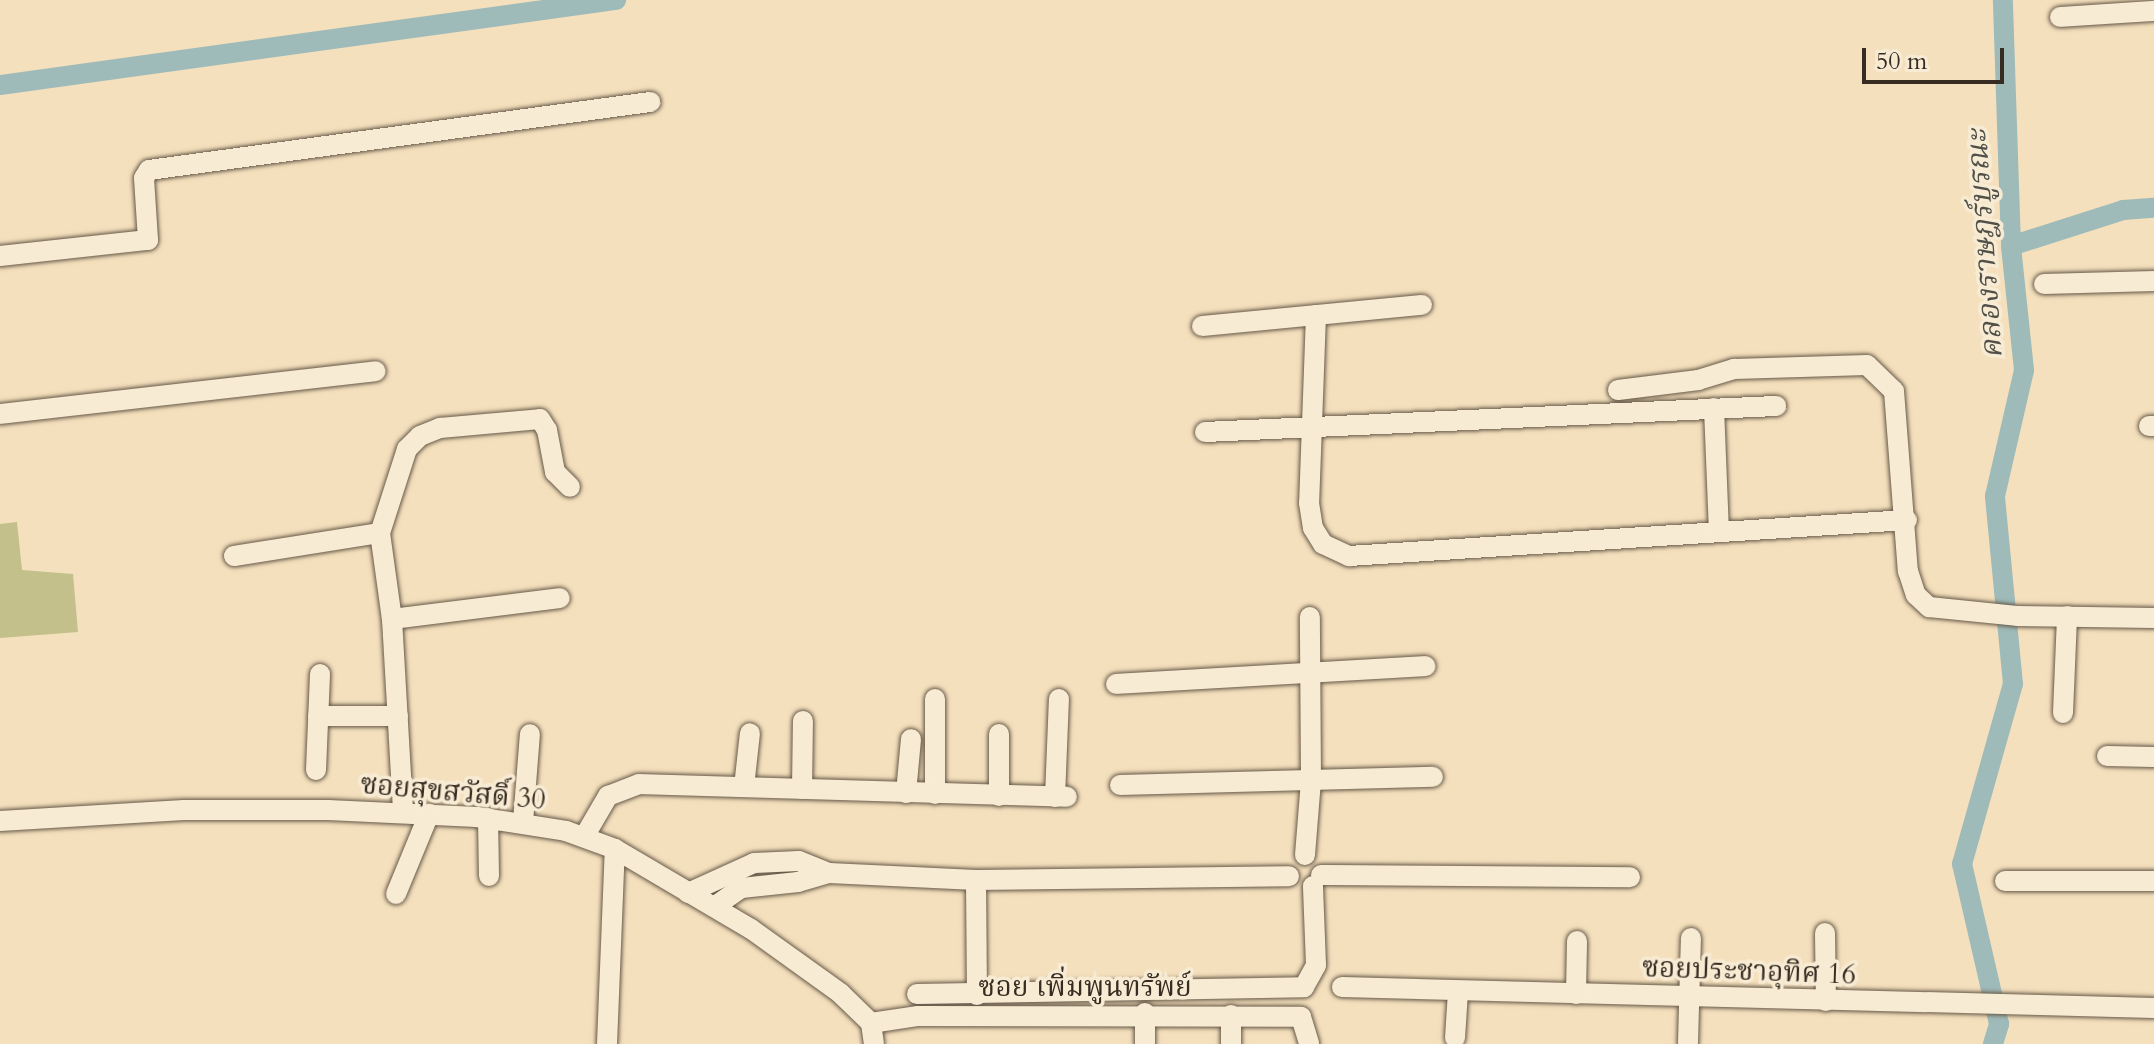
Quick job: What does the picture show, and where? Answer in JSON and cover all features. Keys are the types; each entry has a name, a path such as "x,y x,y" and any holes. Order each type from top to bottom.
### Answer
{"street":[{"path":"2060,17 2154,11"},
{"path":"0,256 148,240 144,178 149,170 650,102"},
{"path":"2044,284 2154,281"},
{"path":"1202,326 1422,305"},
{"path":"1316,315 1315,428 1309,503 1313,528 1323,544 1349,556 1907,520"},
{"path":"1618,390 1698,380 1734,369 1853,363 1885,377 1894,391 1907,520 1908,571 1916,595 1929,607 2017,616 2154,618"},
{"path":"0,414 376,371"},
{"path":"1205,432 1776,406"},
{"path":"1714,408 1719,530"},
{"path":"403,812 392,619 380,533 407,449 420,436 440,428 540,419 547,430 555,472 570,487"},
{"path":"234,556 380,533"},
{"path":"392,619 560,598"},
{"path":"2063,713 2067,616"},
{"path":"1305,855 1311,780 1310,617"},
{"path":"1116,684 1312,676 1425,666"},
{"path":"316,770 320,674"},
{"path":"935,699 935,794"},
{"path":"584,837 608,796 626,786 1061,797 1059,699"},
{"path":"318,716 398,716"},
{"path":"802,789 803,721"},
{"path":"744,787 750,733"},
{"path":"523,822 530,734"},
{"path":"999,734 999,796"},
{"path":"906,793 911,739"},
{"path":"2107,756 2154,757"},
{"path":"1120,785 1433,777"},
{"name":"ซอยสุขสวัสดิ์ 30","path":"0,821 184,810 403,812 523,822 584,837 615,849 714,907 840,993 871,1023"},
{"path":"396,894 429,814"},
{"path":"488,818 489,876"},
{"path":"607,1044 615,849"},
{"path":"1289,876 1292,862 1305,855"},
{"path":"917,994 1304,987 1316,965 1318,861 1305,855"},
{"path":"688,893 754,863 799,861 829,873"},
{"path":"714,907 741,888 798,882 829,873 976,880 1289,876 1299,887 1317,880 1630,877"},
{"path":"976,880 977,995"},
{"path":"2005,881 2154,881"},
{"path":"1825,933 1826,1001"},
{"path":"1688,1043 1691,938"},
{"path":"1576,994 1577,941"},
{"name":"ซอยประชาอุทิศ 16","path":"1342,987 2021,1007 2154,1008"},
{"path":"1455,1038 1458,991"},
{"path":"1145,1013 1145,1044"},
{"name":"ซอย เพิ่มพูนทรัพย์","path":"871,1023 892,1017 1145,1013 1301,1017 1309,1044"},
{"path":"1231,1015 1231,1044"},
{"path":"871,1023 874,1044"}],"shaded area":[{"path":"17,522 22,570 73,574 78,632 0,638 0,524"}],"waterway":[{"path":"0,85 616,0"},
{"name":"คลองราษฎร์บูรณะ","path":"1993,1044 1999,1024 1962,864 2013,684 1995,496 2024,370 2011,246 2003,0"},
{"path":"2011,246 2123,210 2154,208"}]}
